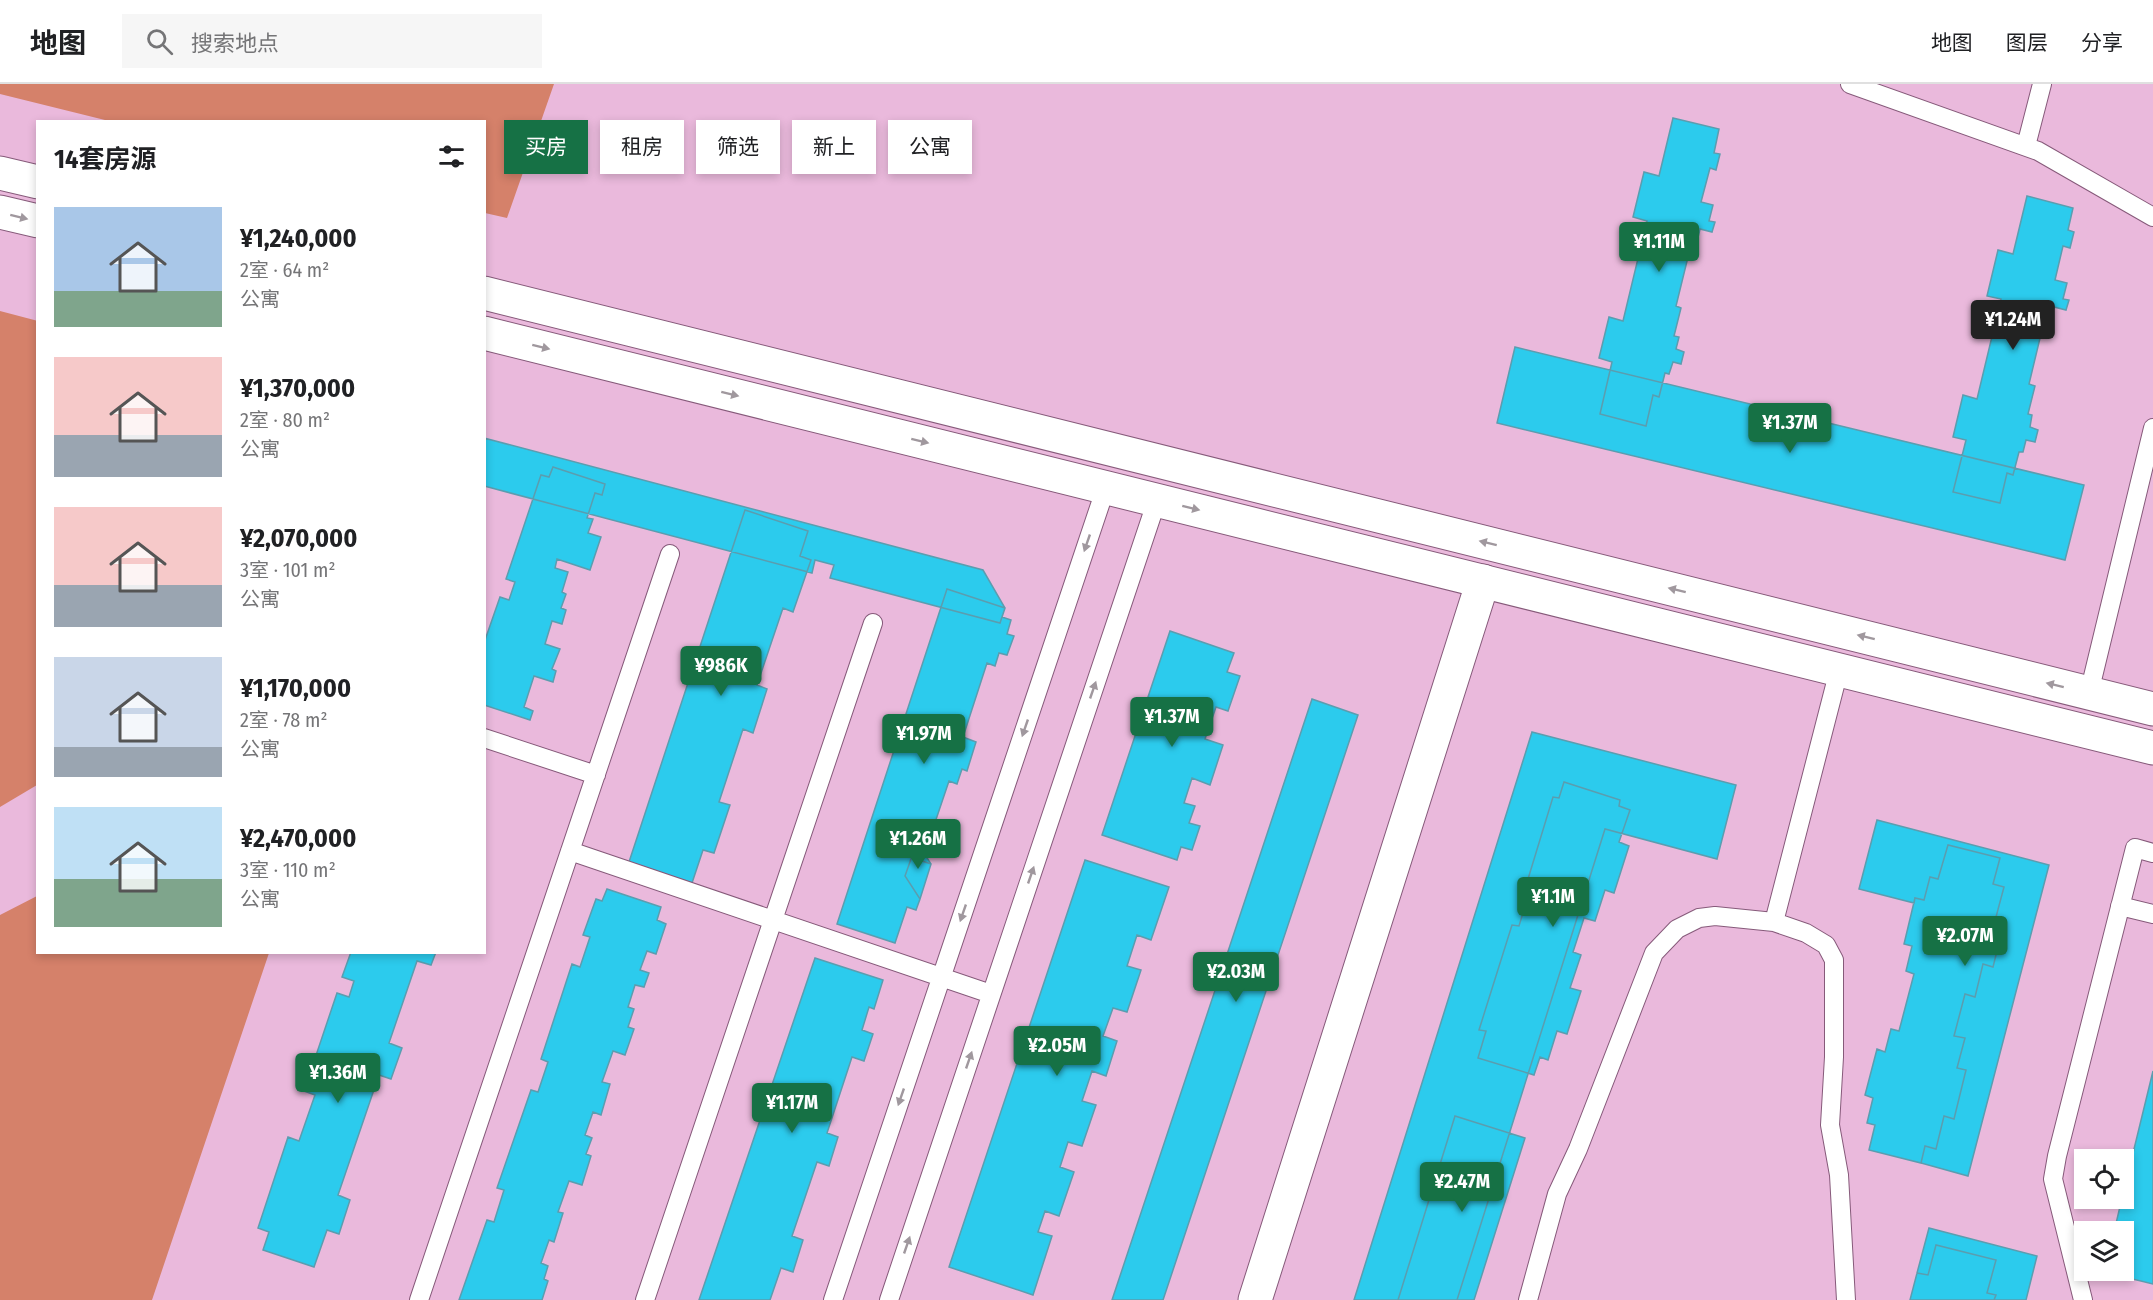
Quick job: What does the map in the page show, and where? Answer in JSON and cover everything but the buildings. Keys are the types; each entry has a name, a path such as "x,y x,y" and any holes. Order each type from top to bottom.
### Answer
{"street":[{"path":"0,172 36,181"},
{"path":"0,212 36,221"},
{"path":"486,293 2153,709"},
{"path":"486,333 2153,748"},
{"path":"1255,1300 1483,581"}],"lane":[{"path":"1850,84 2038,151 2153,217"},
{"path":"2026,146 2042,84"},
{"path":"2089,693 2153,428"},
{"path":"833,1300 1106,487"},
{"path":"889,1300 1157,500"},
{"path":"419,1300 670,554"},
{"path":"645,1300 873,623"},
{"path":"1774,922 1839,670"},
{"path":"486,739 596,775"},
{"path":"2083,1300 2054,1179 2057,1156 2135,848 2153,853"},
{"path":"570,851 991,994"},
{"path":"2120,906 2153,914"},
{"path":"1528,1300 1557,1194 1578,1149 1654,953 1677,929 1699,918 1714,916 1774,922 1806,933 1826,945 1834,960 1834,1057 1830,1125 1839,1175 1846,1300"}],"shaded area":[{"path":"0,84 554,84 541,120 504,120 504,174 522,174 507,218 486,213 486,120 105,120 0,94"},
{"path":"0,311 36,320 36,786 0,807"},
{"path":"36,897 36,954 269,954 152,1300 0,1300 0,915"}]}
